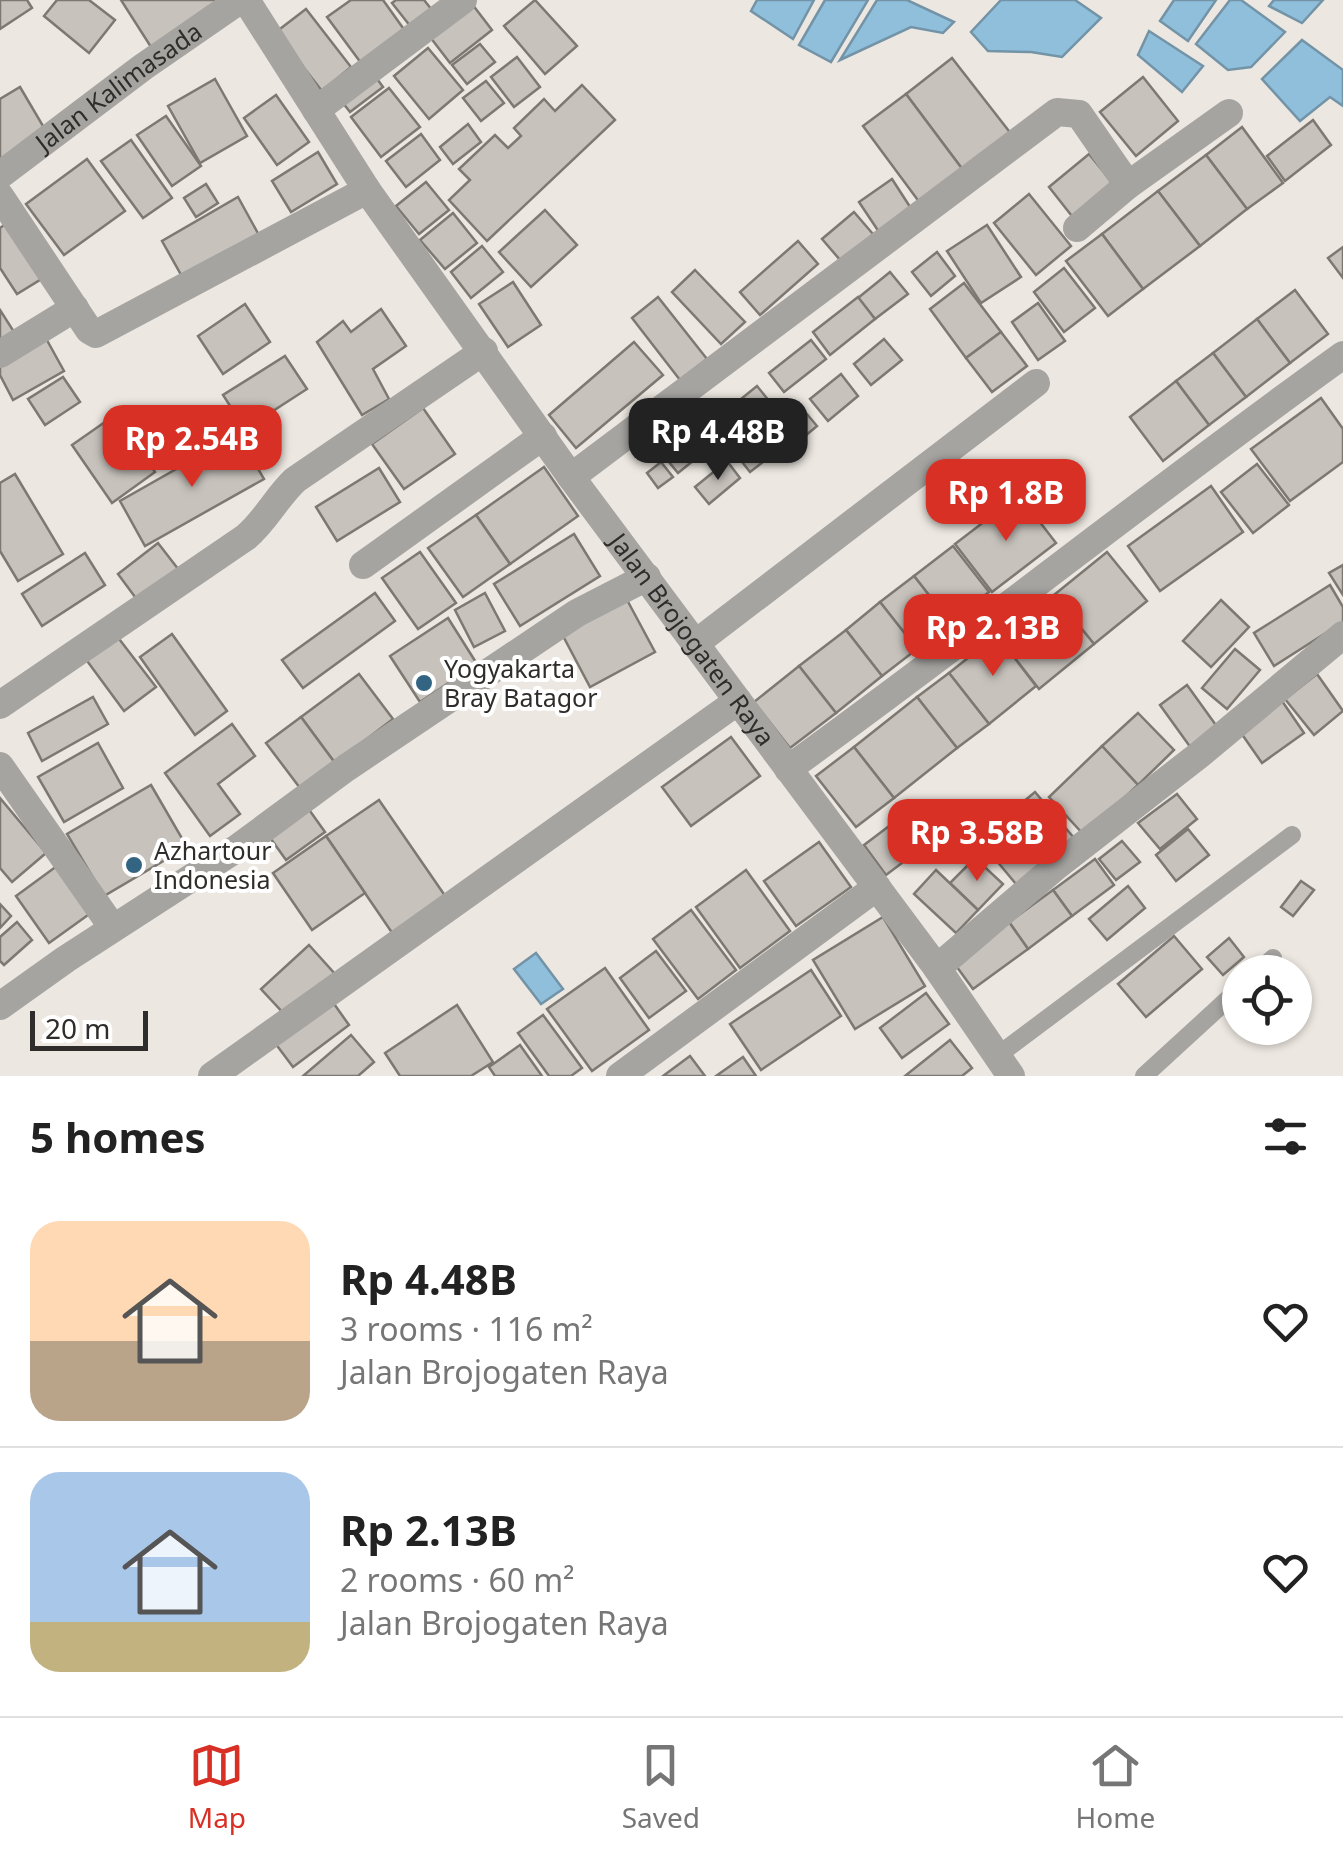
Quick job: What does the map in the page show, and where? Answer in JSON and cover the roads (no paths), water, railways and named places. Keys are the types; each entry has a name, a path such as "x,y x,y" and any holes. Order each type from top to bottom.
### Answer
{"street":[{"name":"Jalan Brojogaten Raya","path":"243,0 367,190 571,477 937,968 1004,1066"},
{"name":"Jalan Kalimasada","path":"0,175 143,67 243,0"},
{"path":"316,110 462,0"},
{"path":"571,477 1057,112 1079,114 1128,185"},
{"path":"1077,228 1128,185 1230,113"},
{"path":"0,196 96,334 367,190"},
{"path":"0,354 75,308"},
{"path":"0,705 246,537 264,522 279,494 295,480 484,351"},
{"path":"788,769 1343,355"},
{"path":"696,643 1036,383"},
{"path":"362,565 543,436"},
{"path":"0,1006 236,850 346,768 577,613 647,576"},
{"path":"937,968 1054,868 1199,756 1343,636"},
{"path":"212,1076 738,701"},
{"path":"0,766 113,928"},
{"path":"620,1076 877,887"}],"lane":[{"path":"1004,1066 1292,835"},
{"path":"1144,1076 1222,1004"}],"water":[{"path":"757,0 814,0 793,39 751,11"},
{"path":"825,0 868,0 831,62 799,45"},
{"path":"877,0 907,0 954,22 943,33 911,27 840,60"},
{"path":"1001,0 1075,0 1101,18 1062,57 988,51 971,32"},
{"path":"1174,0 1216,0 1188,41 1160,21"},
{"path":"1230,0 1241,0 1285,32 1251,67 1228,70 1196,44"},
{"path":"1274,0 1323,0 1302,23 1269,6"},
{"path":"1149,31 1203,66 1182,92 1138,55"},
{"path":"1302,40 1343,70 1343,106 1330,97 1300,121 1262,79"},
{"path":"536,953 563,989 541,1004 514,969"}],"place":[{"name":"Yogyakarta Bray Batagor","path":"424,683"},
{"name":"Azhartour Indonesia","path":"134,865"}]}
